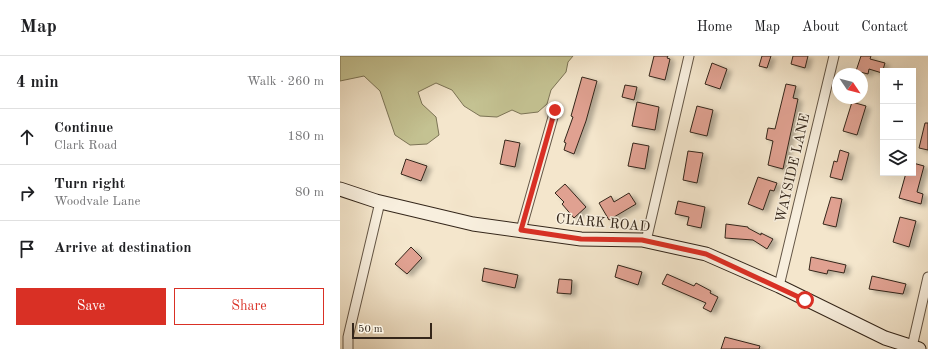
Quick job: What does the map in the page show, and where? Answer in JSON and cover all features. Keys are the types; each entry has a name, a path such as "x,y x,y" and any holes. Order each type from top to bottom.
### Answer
{"street":[{"path":"646,241 689,56"},
{"name":"WAYSIDE LANE","path":"779,286 834,56"},
{"path":"521,230 555,110"},
{"name":"CLARK ROAD","path":"340,189 380,202 473,224 581,239 646,241 706,254 779,286 885,338 915,348"},
{"path":"348,349 348,337 380,202"},
{"path":"915,348 928,278"}],"shaded area":[{"path":"340,56 573,56 568,62 566,72 551,90 547,104 538,112 521,114 512,110 497,117 480,116 464,106 452,90 436,83 418,92 422,104 436,117 439,135 427,144 410,145 395,135 380,91 364,76 340,81"}],"building":[{"path":"654,56 668,56 667,58 670,59 665,80 649,76"},
{"path":"762,56 771,56 767,68 759,66"},
{"path":"793,56 808,56 805,68 791,64"},
{"path":"861,56 871,56 870,59 885,63 884,68 880,68 880,72 869,69 868,74 868,68 857,68"},
{"path":"712,63 727,69 720,89 705,84"},
{"path":"582,77 597,81 586,121 574,154 564,150 566,143 564,142 573,117 571,116"},
{"path":"786,84 796,86 793,98 798,99 783,169 768,165 773,141 766,139 768,128 775,129"},
{"path":"625,85 637,87 634,100 622,97"},
{"path":"637,102 659,107 655,130 632,126"},
{"path":"851,104 866,106 857,135 843,131"},
{"path":"697,106 713,110 707,136 690,132"},
{"path":"925,123 928,123 928,150 919,148"},
{"path":"505,140 520,143 515,167 500,164"},
{"path":"633,143 649,146 645,169 628,166"},
{"path":"840,150 849,153 842,180 830,177 834,161 837,162"},
{"path":"688,151 703,153 697,183 683,180"},
{"path":"406,159 427,166 421,181 401,174"},
{"path":"916,164 924,166 917,192 923,194 921,204 899,198 905,176 916,176"},
{"path":"758,177 777,183 774,191 770,190 763,210 748,204"},
{"path":"565,184 586,207 574,218 562,204 564,202 555,193"},
{"path":"629,193 636,204 609,220 599,203 611,196 614,202"},
{"path":"831,197 842,199 836,227 823,224"},
{"path":"678,201 705,207 701,228 687,225 689,217 675,214"},
{"path":"900,217 916,221 909,247 893,242"},
{"path":"726,224 748,227 761,235 761,233 773,239 767,249 753,240 725,238"},
{"path":"411,247 422,258 407,274 395,264"},
{"path":"811,257 846,265 844,273 828,270 827,274 809,270"},
{"path":"618,265 642,272 638,285 615,277"},
{"path":"484,268 518,275 515,288 482,281"},
{"path":"667,274 694,286 696,283 711,291 710,293 718,297 711,312 703,308 706,303 662,284"},
{"path":"872,276 906,284 903,294 869,289"},
{"path":"559,279 572,280 571,294 557,293"},
{"path":"725,337 760,346 759,349 721,349"}],"route":[{"path":"555,110 521,230 581,239 642,240 706,254 779,286 805,300"}]}
